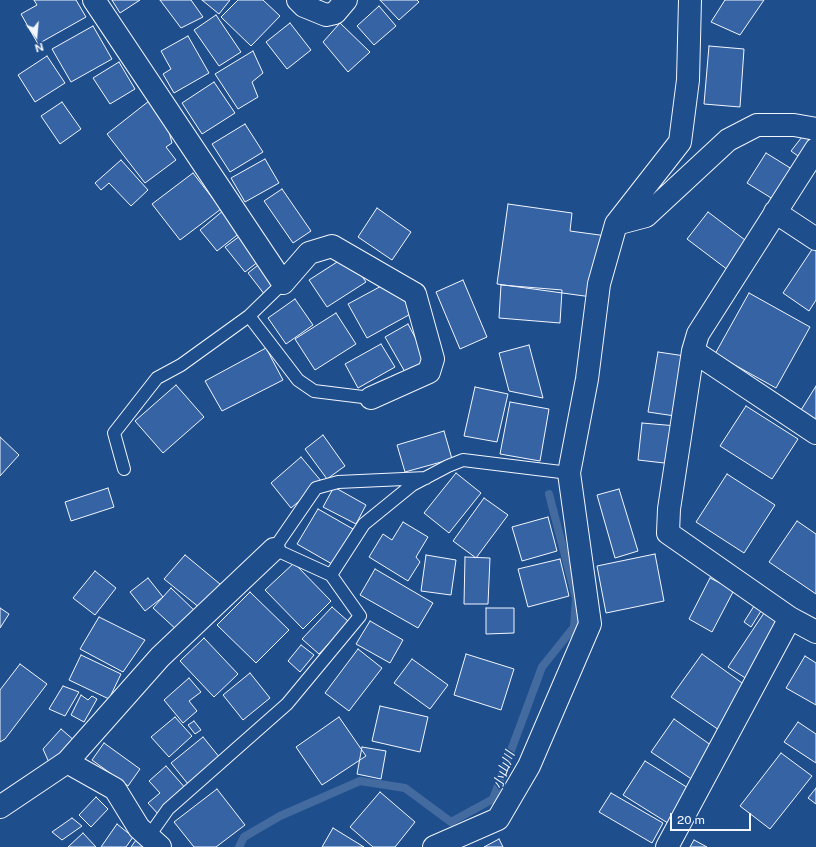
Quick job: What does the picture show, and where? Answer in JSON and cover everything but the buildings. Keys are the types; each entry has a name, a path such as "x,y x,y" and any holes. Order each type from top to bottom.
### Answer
{"street":[{"path":"94,0 283,283 309,253 332,246 415,294 433,359 428,372 371,398"},
{"path":"298,0 304,6 326,15 334,13 346,0"},
{"path":"434,847 498,819 529,766 590,624 569,474 587,379 599,284 616,224 680,142 688,80 690,0"},
{"path":"616,224 646,216 728,140 757,125 794,125 816,129"},
{"path":"816,149 698,334 693,351 669,509 668,533 790,618 816,632"},
{"path":"775,212 816,240"},
{"path":"693,351 816,433"},
{"path":"0,807 67,762 160,657 274,549"},
{"path":"667,847 790,618"},
{"path":"67,762 115,789 139,828 155,842"}],"lane":[{"path":"124,469 114,432 157,378 181,365 249,316 283,283"},
{"path":"249,316 298,380 314,391 371,398"},
{"path":"330,575 364,524 412,485 464,460 569,474"},
{"path":"155,842 168,809 287,704 360,616 330,575 274,549 316,488 338,482 426,478"}],"waterway":[{"name":"小山川","path":"239,847 244,837 280,816 360,781 405,788 451,822 493,799 542,667 574,627 576,598 549,494"}]}
